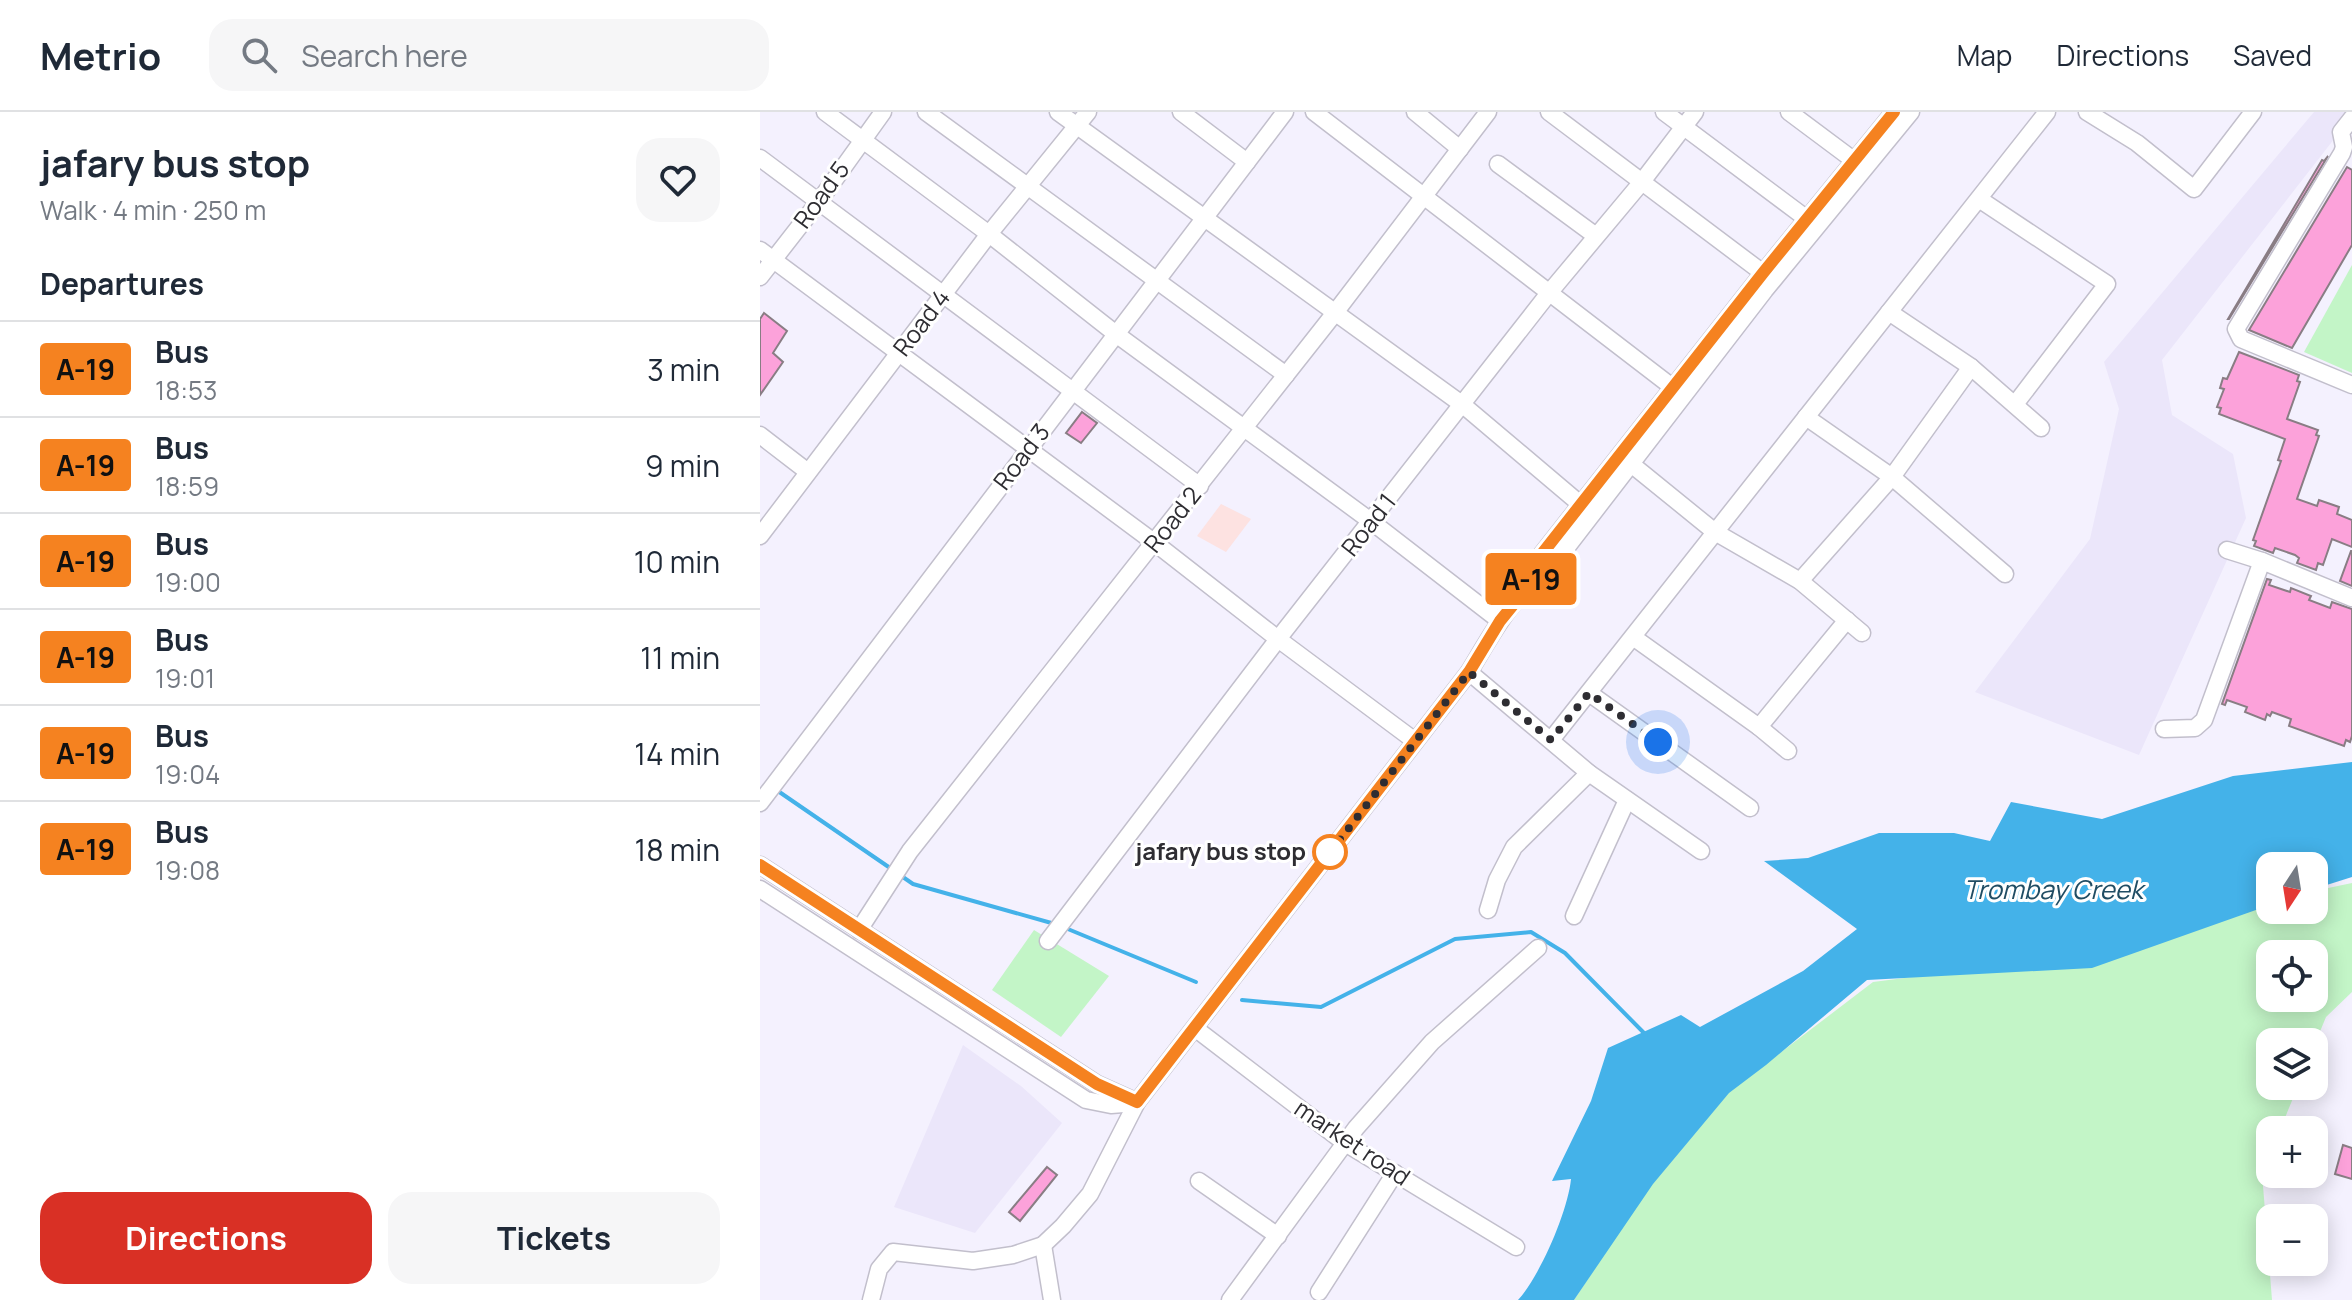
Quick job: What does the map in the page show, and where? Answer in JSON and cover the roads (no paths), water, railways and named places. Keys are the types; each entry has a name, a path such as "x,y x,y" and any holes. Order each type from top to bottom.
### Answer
{"street":[{"path":"825,112 1500,621"},
{"name":"Road 5","path":"760,277 767,255 820,200 883,112"},
{"path":"926,112 1286,375"},
{"path":"1058,112 1083,119 1204,219 1463,405 1587,510"},
{"path":"1181,112 1247,162"},
{"name":"Road 3","path":"760,803 1285,112"},
{"path":"1314,112 1679,392"},
{"path":"1415,112 1460,149"},
{"name":"Road 2","path":"859,930 910,851 1200,486 1488,112"},
{"path":"1549,112 1763,273"},
{"path":"1664,112 1807,219"},
{"name":"Road 1","path":"1048,941 1278,639 1695,112"},
{"path":"1789,112 1860,165"},
{"path":"871,1300 879,1269 893,1252 973,1261 1013,1255 1043,1245 1090,1194 1137,1102 1469,672 1500,621 1530,584 1547,573 1587,510 1625,460 1765,290 1860,165 1894,112"},
{"path":"1679,392 1763,273 1807,219 1911,112"},
{"path":"1551,740 2047,112"},
{"path":"2087,112 2137,143 2194,189 2253,112"},
{"path":"2352,118 2341,132 2342,153 2236,329 2241,339 2352,385"},
{"name":"Road 4","path":"760,536 989,234 1083,119"},
{"path":"760,158 1200,486"},
{"path":"1498,164 1596,236"},
{"path":"1979,199 2107,284 2016,403"},
{"path":"767,255 1415,741"},
{"path":"1889,312 1971,367 2016,403 2041,428"},
{"path":"1800,581 1892,477 1971,367"},
{"path":"1806,417 1892,477 2005,574"},
{"path":"760,435 808,472"},
{"path":"1625,460 1715,532 1800,581 1862,633"},
{"path":"2227,550 2352,598"},
{"path":"2164,729 2195,728 2204,720 2262,561"},
{"path":"1759,727 1847,620"},
{"path":"1633,637 1788,751"},
{"path":"1469,672 1589,773 1701,851"},
{"path":"1589,693 1750,808"},
{"path":"1488,910 1509,854 1589,773"},
{"path":"1574,916 1627,800"},
{"path":"760,865 1097,1084 1137,1102"},
{"path":"760,889 1086,1100 1111,1105 1137,1102"},
{"path":"1230,1300 1345,1143 1432,1042 1538,948"},
{"name":"market road","path":"1196,1029 1345,1143 1516,1247"},
{"path":"1319,1292 1395,1173"},
{"path":"1199,1181 1278,1236"},
{"path":"1043,1245 1052,1300"}],"water":[{"name":"Trombay Creek","path":"2352,762 2352,877 2328,885 2328,852 2256,852 2256,910 2092,968 1867,980 1729,1093 1653,1184 1574,1300 1518,1300 1544,1260 1559,1225 1571,1179 1552,1181 1591,1101 1608,1048 1681,1015 1700,1027 1803,971 1857,929 1764,861 1808,858 1879,833 1954,833 1990,841 2011,802 2102,819 2233,776"}],"waterway":[{"path":"775,789 893,870"},
{"path":"900,875 913,884 1055,924"},
{"path":"1063,927 1196,982"},
{"path":"1242,1000 1321,1007 1455,939 1531,932 1565,953 1646,1035"}],"place":[{"name":"jafary bus stop","path":"1330,852"}]}
